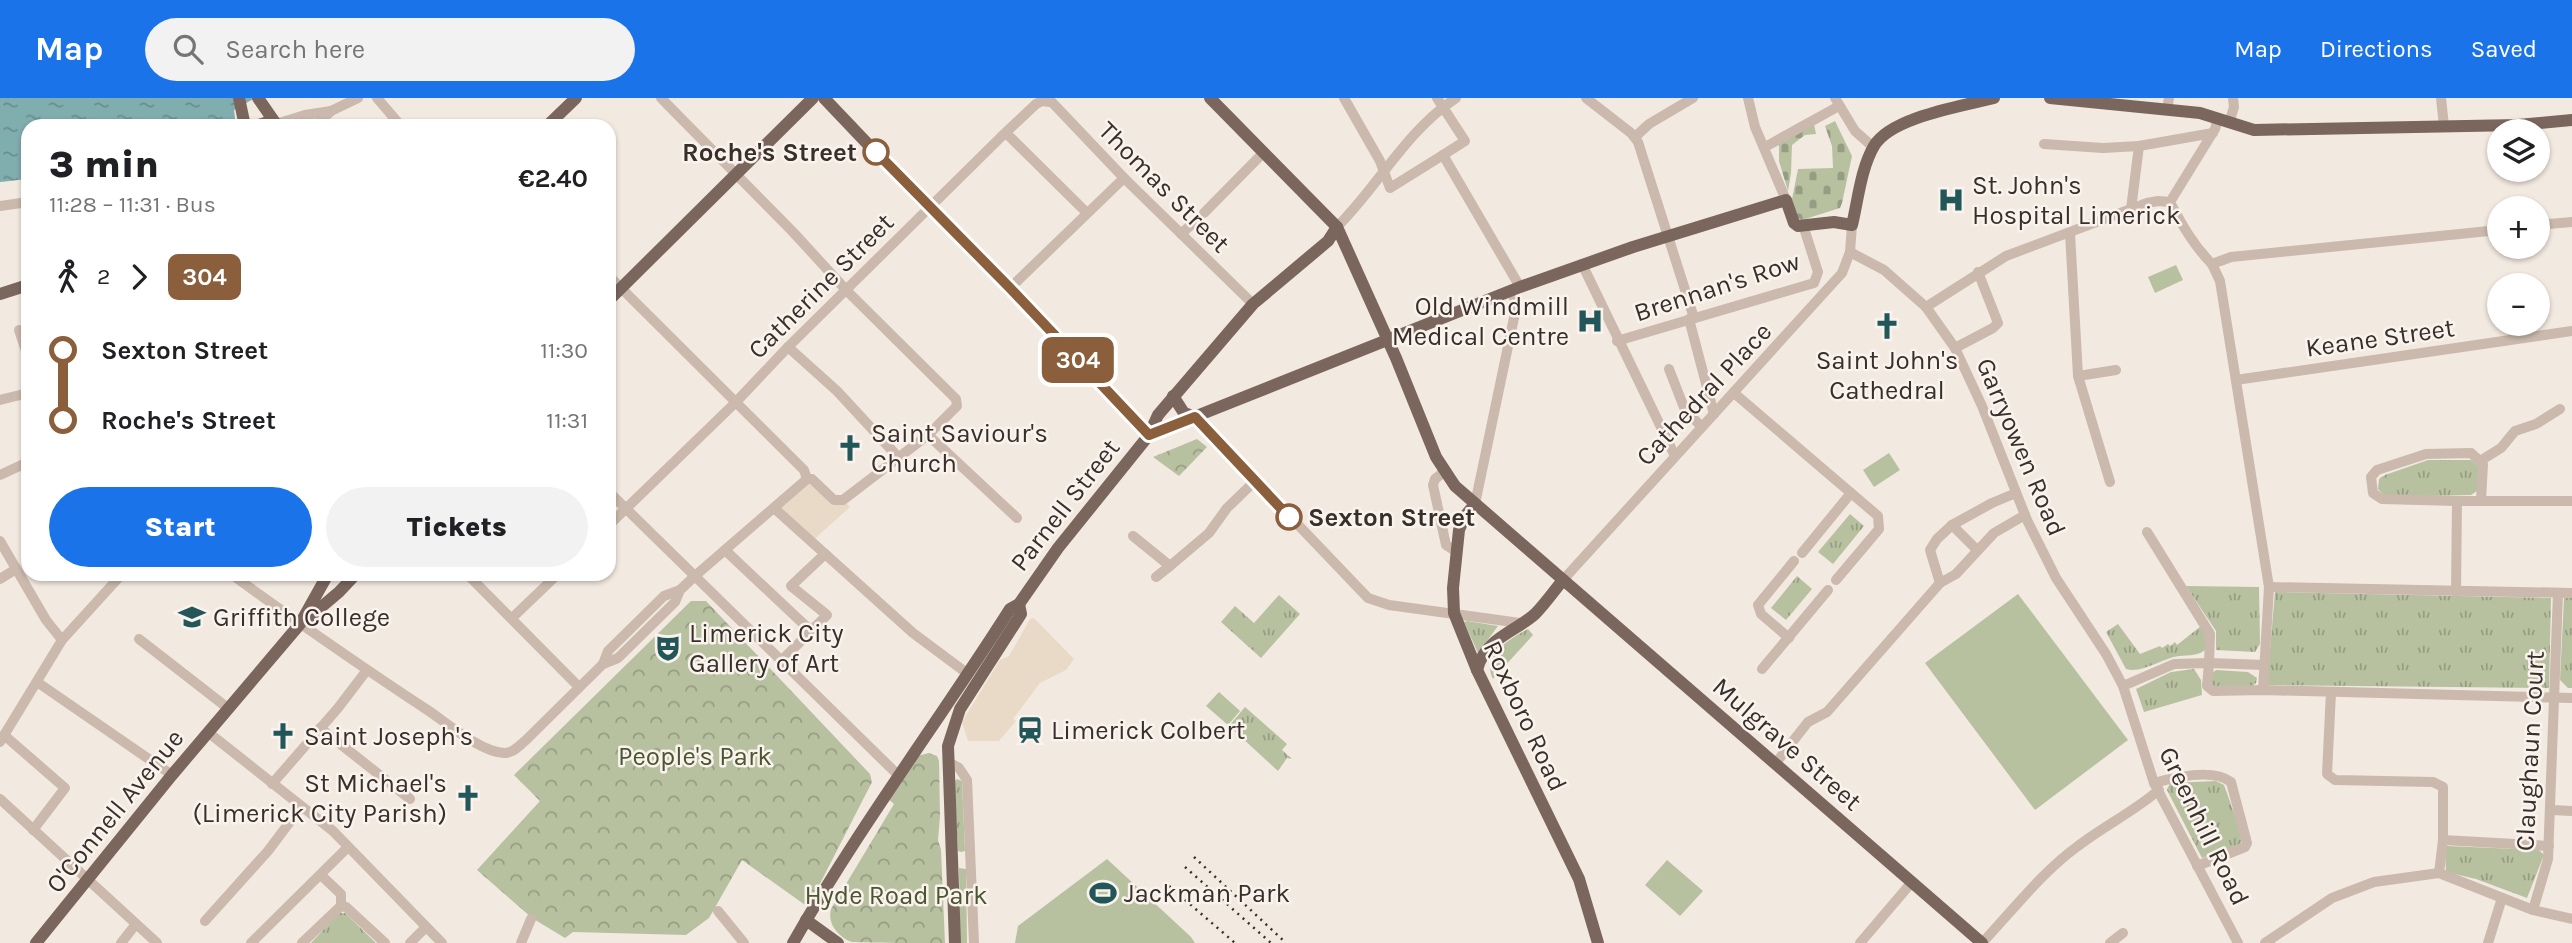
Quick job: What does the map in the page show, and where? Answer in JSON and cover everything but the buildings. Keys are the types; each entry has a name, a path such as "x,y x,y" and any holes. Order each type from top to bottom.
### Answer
{"main road":[{"path":"239,98 247,119"},
{"path":"554,119 576,98"},
{"path":"616,293 813,98"},
{"path":"824,98 1149,435 1582,264 1786,200 1794,223 1798,226 1833,222 1852,225 1873,147 1890,130 1906,122 1994,98"},
{"name":"Mulgrave Street","path":"1210,98 1337,227 1444,472 1475,504 1982,943"},
{"path":"2050,98 2168,103 2254,130 2518,125 2572,120"},
{"path":"261,102 274,119"},
{"name":"Parnell Street","path":"793,943 898,775 1010,609 1019,604 1058,548 1149,435 1153,421 1173,396 1253,304 1328,241 1337,227"},
{"path":"0,294 21,287"},
{"path":"1173,396 1184,413 1195,417"},
{"name":"Roxboro Road","path":"1475,504 1465,516 1459,530 1454,613 1477,670 1579,879 1598,943"},
{"path":"1477,670 1483,657 1497,640 1536,612 1563,580"},
{"path":"300,624 324,581"},
{"path":"300,624 350,581"},
{"name":"Parnell Street","path":"956,943 948,746 960,709 1020,614 1019,604"},
{"name":"O'Connell Avenue","path":"36,943 172,775 300,624"},
{"path":"921,743 942,740 948,746"},
{"path":"806,920 838,943"}],"street":[{"path":"322,119 331,111 358,98"},
{"path":"377,98 395,119"},
{"path":"241,581 367,670 472,739 491,750 505,753 513,751 526,740 603,664 608,651 664,596 680,590 807,479 812,479 834,500 843,500 928,435 957,406 956,399 660,98"},
{"path":"1344,98 1380,161 1390,188 1465,141 1440,102"},
{"path":"1337,227 1356,208 1440,102 1456,98"},
{"path":"1586,98 1635,136 1692,318 1714,414"},
{"path":"1635,136 1649,124 1693,98"},
{"path":"1748,98 1755,127 1786,200"},
{"path":"2170,202 2213,133 2234,107 2233,98"},
{"path":"2441,98 2444,126"},
{"name":"Catherine Street","path":"616,518 1006,132 1036,104 1049,100"},
{"name":"Thomas Street","path":"1049,100 1124,178 1253,304"},
{"path":"1765,147 1837,102 1855,131 1873,147"},
{"path":"293,119 305,114 331,111"},
{"path":"1006,132 1087,213"},
{"path":"2044,144 2103,148 2139,146 2213,133"},
{"path":"2131,209 2139,146"},
{"path":"1204,213 1265,152"},
{"path":"1443,155 1516,289 1515,313 1475,504"},
{"path":"1010,288 1124,178"},
{"path":"1926,307 2006,256 2131,209 2158,201 2170,202"},
{"path":"2170,202 2186,231 2212,264 2220,281 2269,587 2263,690"},
{"path":"0,206 21,203"},
{"path":"2550,224 2572,222"},
{"path":"1181,234 1192,224"},
{"name":"Brennan's Row","path":"1618,341 1814,283 1818,272 1803,225"},
{"name":"Cathedral Place","path":"1563,580 1842,273 1850,252 1852,225"},
{"path":"2212,264 2231,257 2487,231"},
{"path":"2070,233 2078,376 2110,482"},
{"name":"Garryowen Road","path":"1850,252 1884,270 1926,307 1955,348 1982,406 2025,515 2056,578 2104,649 2123,686"},
{"path":"1582,264 1675,456"},
{"path":"1955,348 1998,323 1978,272"},
{"path":"616,283 804,470 807,479"},
{"path":"19,330 21,336"},
{"name":"Keane Street","path":"2236,380 2572,331"},
{"path":"789,347 837,391 899,458"},
{"path":"1669,369 1685,410 1702,427"},
{"path":"2078,376 2116,370"},
{"path":"1734,393 1878,516 1879,529 1836,580"},
{"path":"0,400 21,395"},
{"path":"2480,461 2501,448 2515,431 2536,424 2560,409"},
{"path":"1195,417 1368,598 1389,605 1520,623"},
{"path":"928,435 1017,518"},
{"path":"2481,500 2483,464 2471,453 2426,454 2378,470 2371,477 2373,493 2382,499 2572,501"},
{"path":"0,475 21,465"},
{"path":"1444,472 1433,485 1446,545 1457,552"},
{"path":"1156,577 1209,533 1227,508 1255,481"},
{"path":"1802,553 1851,493"},
{"path":"1940,583 1930,550 1937,539 1952,525 1992,503 2016,494"},
{"path":"616,499 898,775"},
{"path":"2456,592 2458,501"},
{"path":"774,508 913,633 968,674"},
{"path":"1775,764 1808,722 1827,712 1940,583 1956,574 1994,533 2025,515"},
{"path":"1952,525 1977,550"},
{"path":"2147,532 2210,634 2207,687 2213,691 2572,698"},
{"path":"1133,536 1170,566"},
{"path":"0,541 21,578"},
{"path":"726,551 811,631"},
{"path":"781,661 827,615 791,586 825,554"},
{"path":"1789,638 1762,614 1758,605 1794,561"},
{"path":"0,579 16,569"},
{"path":"23,581 46,620 62,640"},
{"path":"33,830 65,788 2,738 62,640 116,581"},
{"path":"474,581 578,687"},
{"path":"512,618 551,581"},
{"path":"2269,587 2572,593"},
{"path":"1762,669 1828,590"},
{"name":"Claughaun Court","path":"2533,910 2548,859 2552,810 2558,593"},
{"path":"139,639 229,709"},
{"path":"2123,686 2174,664 2264,665"},
{"path":"272,784 367,670"},
{"path":"37,682 172,775"},
{"name":"Greenhill Road","path":"2123,686 2157,786 2238,943"},
{"path":"2331,692 2327,774 2335,780 2438,783 2443,787 2443,840 2439,873"},
{"path":"320,728 410,799"},
{"path":"209,733 333,831 442,943"},
{"path":"948,762 959,768 967,780 974,943"},
{"path":"1982,943 2042,878 2077,846 2137,809 2157,786 2179,776 2221,776 2231,782 2247,843 2245,848 2197,866"},
{"path":"0,799 157,943"},
{"path":"205,921 268,851 301,807"},
{"path":"2552,810 2572,811"},
{"path":"2443,840 2549,846"},
{"path":"251,943 348,847"},
{"path":"951,859 970,858"},
{"path":"2265,943 2332,898 2374,882 2439,873 2533,910 2572,919"},
{"path":"302,943 341,906 341,894 321,875"},
{"path":"1860,943 1912,881"},
{"path":"2488,943 2502,898"},
{"path":"341,906 346,907 385,943"},
{"path":"718,911 744,943"},
{"path":"521,943 531,919"},
{"path":"121,943 136,925"},
{"path":"410,943 426,927"},
{"path":"2110,943 2123,933"}],"green space":[{"path":"1835,121 1852,156 1842,203 1840,208 1802,220 1798,218 1792,199 1798,169 1833,168 1832,146 1825,126"},
{"path":"1814,124 1816,134 1805,135 1792,145 1788,191 1779,161 1779,144"},
{"path":"2176,265 2183,280 2155,293 2148,277"},
{"path":"1197,439 1207,447 1179,476 1153,457"},
{"path":"1889,453 1900,470 1874,487 1863,470"},
{"path":"2428,460 2471,460 2479,467 2477,491 2471,495 2386,497 2378,489 2379,479 2385,475"},
{"path":"1850,514 1864,526 1833,564 1818,552"},
{"path":"1797,576 1812,589 1786,620 1771,608"},
{"path":"2186,586 2259,587 2260,644 2255,652 2216,650 2216,631"},
{"path":"2275,592 2551,598 2549,688 2267,685"},
{"path":"2018,594 2128,740 2035,810 1925,663"},
{"path":"1279,595 1300,614 1261,658 1221,622 1235,606 1254,623"},
{"path":"2564,598 2572,598 2572,688 2568,688 2560,680"},
{"name":"People's Park","path":"691,601 706,601 870,774 872,782 808,907 742,860 709,918 686,935 573,932 565,938 532,918 477,870 540,801 514,775"},
{"path":"1464,622 1498,626 1478,653"},
{"path":"2118,624 2140,654 2160,646 2170,646 2175,642 2177,645 2201,626 2206,637 2206,649 2197,654 2172,657 2145,668 2126,669 2106,632"},
{"path":"1528,629 1533,635 1493,679 1490,670 1494,655 1506,643"},
{"path":"2194,669 2201,680 2202,695 2144,712 2136,689 2171,672"},
{"path":"2216,670 2248,672 2257,678 2256,683 2250,688 2215,688 2211,685 2211,674"},
{"path":"1219,692 1240,711 1228,725 1206,706"},
{"path":"1245,707 1287,744 1282,750 1292,759 1287,758 1278,771 1229,726"},
{"name":"Hyde Road Park","path":"929,753 937,756 939,761 938,840 941,850 945,943 852,942 842,937 835,929 831,909 894,804 887,798 917,756"},
{"path":"957,779 962,781 965,851 961,852 958,851 954,782"},
{"path":"2216,781 2224,785 2243,838 2240,845 2202,858 2167,790 2170,783"},
{"path":"2447,846 2539,850 2544,855 2527,898 2476,879 2446,872"},
{"name":"Jackman Park","path":"1107,859 1195,943 1015,943 1018,926"},
{"path":"1667,860 1703,891 1680,916 1645,885"},
{"path":"959,868 966,869 967,943 960,943"},
{"path":"339,913 345,913 376,943 311,943"}],"shaded area":[{"path":"807,479 834,500 843,500 850,507 811,542 774,508"},
{"path":"1034,618 1074,659 1066,670 1040,683 1013,719 1016,721 999,741 968,741 962,722 1000,660 1009,656 1030,619"}],"water":[{"path":"0,98 255,98 234,110 235,119 21,119 21,180 0,182"}],"railway":[{"path":"1194,857 1286,943"},
{"path":"1185,867 1271,943"},
{"path":"1169,886 1235,943"}],"bus line":[{"name":"304","path":"876,152 1149,435 1195,417 1289,517"}],"place":[{"name":"Roche's Street","path":"876,152"},
{"name":"St. John's Hospital Limerick","path":"1951,200"},
{"name":"Old Windmill Medical Centre","path":"1590,321"},
{"name":"Saint John's Cathedral","path":"1887,326"},
{"name":"Saint Saviour's Church","path":"850,448"},
{"name":"Sexton Street","path":"1289,517"},
{"name":"Griffith College","path":"192,617"},
{"name":"Limerick City Gallery of Art","path":"668,648"},
{"name":"Limerick Colbert","path":"1030,730"},
{"name":"Saint Joseph's","path":"283,736"},
{"name":"St Michael's (Limerick City Parish)","path":"468,798"},
{"name":"Jackman Park","path":"1103,893"}]}
